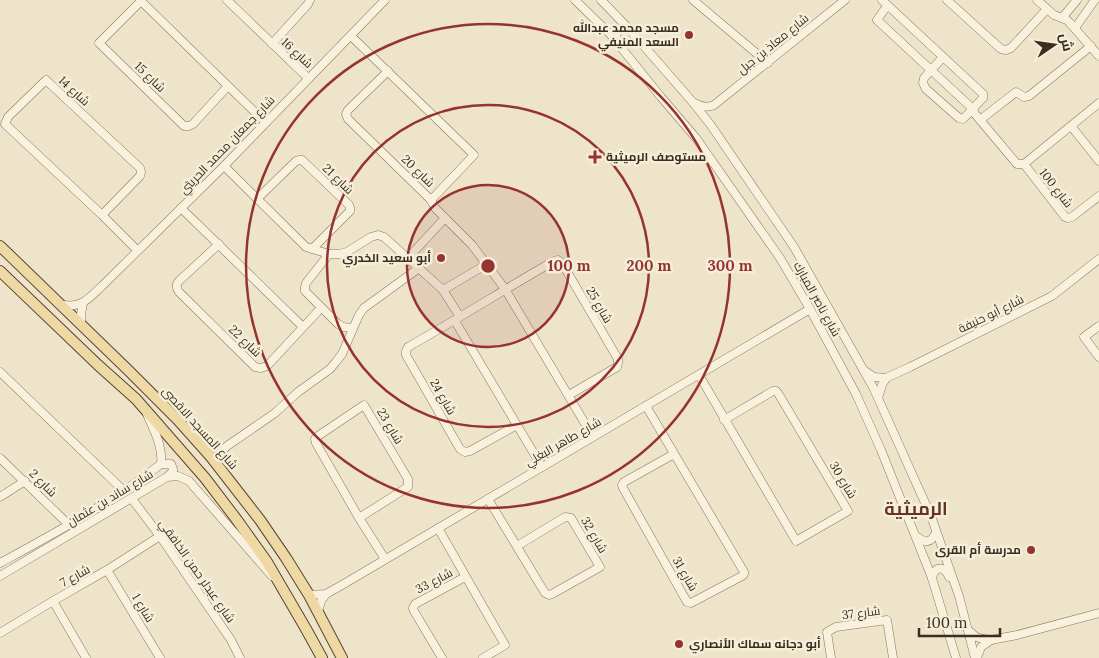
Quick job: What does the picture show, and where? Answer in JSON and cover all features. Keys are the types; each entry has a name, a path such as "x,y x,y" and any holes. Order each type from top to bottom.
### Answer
{"main road":[{"name":"شارع المسجد الاقصى","path":"2,249 63,305 81,325 165,406 212,458 260,520 309,595 342,658"},
{"path":"0,271 136,399 161,418 165,418 167,415 165,406"},
{"path":"136,399 205,478 237,520 283,588 322,658"},
{"path":"180,450 176,440 181,434 212,458"}],"street":[{"name":"شارع 15","path":"228,86 192,124 184,126 99,43 141,0 265,122"},
{"name":"شارع 16","path":"227,0 308,78"},
{"name":"شارع 16","path":"272,44 310,0"},
{"name":"شارع جمعان محمد الحريتي","path":"83,303 224,166 385,0"},
{"name":"شارع ناصر المبارك","path":"574,0 611,35 696,138 784,264 856,394 881,450 932,578 956,658"},
{"name":"شارع ناصر المبارك","path":"601,0 629,29 710,124 794,247 864,370 931,516 958,596 976,658"},
{"path":"693,0 768,63"},
{"name":"شارع معاذ بن جبل","path":"714,105 845,0"},
{"path":"947,0 1001,49 1006,50 1011,48 1047,9"},
{"path":"1037,0 1054,15 1067,20 1099,56"},
{"path":"1062,18 1077,0"},
{"path":"1075,28 1095,0"},
{"path":"943,57 931,70 923,83 926,88 961,119 964,118 973,109 983,98 983,94 885,3 877,20 931,70 973,109 975,114 1017,164 1024,164"},
{"path":"618,45 616,35 618,31 629,29"},
{"name":"شارع 20","path":"350,36 388,71 474,155 431,200 348,119 346,114 388,71"},
{"path":"980,120 1016,92 1027,97 1091,46"},
{"name":"شارع 14","path":"102,215 140,176 140,168 46,80 8,117 5,124 137,250"},
{"path":"690,99 699,106 714,105"},
{"name":"شارع 100","path":"1099,103 1024,164 1064,217 1072,217 1099,196"},
{"path":"710,124 709,116 714,105"},
{"path":"1071,126 1099,161"},
{"name":"شارع 21","path":"258,199 296,161 302,160 350,208 350,211 312,249"},
{"path":"224,166 306,247 328,254 339,254 378,235 384,237 443,290 457,319 542,467"},
{"path":"431,200 435,208 472,245 505,288 593,437"},
{"path":"181,208 303,327 321,308"},
{"path":"408,258 445,218"},
{"name":"شارع 22","path":"219,244 177,284 179,292 213,326 255,367 259,368 267,366 303,327"},
{"path":"328,254 306,283 307,294 340,326 353,328"},
{"path":"784,264 788,254 801,260"},
{"name":"شارع أبو حنيفة","path":"886,378 1052,296 1099,259"},
{"name":"شارع 25","path":"480,304 554,261 558,260 562,263 618,359 617,367 568,395"},
{"path":"443,290 487,264"},
{"path":"212,458 275,413 298,392 330,369 342,354 364,308 419,268"},
{"path":"63,305 73,306 83,303 81,325"},
{"name":"شارع 24","path":"480,304 408,347 406,355 460,449 465,452 470,451 517,425"},
{"name":"شارع طاهر البغلي","path":"309,595 326,594 810,309"},
{"path":"1099,326 1084,337 1099,357"},
{"path":"864,370 874,377 886,378 878,398"},
{"path":"0,372 123,490"},
{"name":"شارع 30","path":"699,375 724,420 796,541 848,511 776,391 724,420"},
{"name":"شارع 23","path":"359,518 408,487 409,483 364,405 315,439 359,518 385,559"},
{"name":"شارع 31","path":"646,406 744,572 742,576 691,604 688,602 623,488 624,482 674,454"},
{"name":"شارع ساند بن عثمان","path":"0,563 69,525 140,480 161,464 160,445 144,408"},
{"name":"شارع 2","path":"0,458 69,525"},
{"path":"161,464 173,466 173,471 167,477"},
{"name":"شارع ساند بن عثمان","path":"0,576 167,477 178,476 189,482 283,588"},
{"path":"0,497 25,481"},
{"name":"شارع 32","path":"488,498 545,593 552,594 600,567 571,518 568,517 517,546"},
{"name":"شارع عبدلر حمن الخافقي","path":"132,499 160,536 231,640 240,658"},
{"name":"شارع 33","path":"438,528 505,645 483,658"},
{"path":"916,536 921,540 928,541 932,539 936,532"},
{"name":"شارع 7","path":"0,633 107,570 160,536"},
{"name":"شارع 1","path":"107,570 160,658"},
{"path":"932,578 936,570 944,570 947,573 954,593 958,596"},
{"name":"شارع 33","path":"442,658 413,608 415,604 465,577"},
{"path":"318,611 321,601 326,594"},
{"path":"53,601 83,657"},
{"path":"968,630 973,635 991,640 1099,613"},
{"name":"شارع 37","path":"831,658 827,632 836,627 887,620 893,658"},
{"path":"976,658 981,647 991,640"}],"place":[{"name":"مسجد محمد عبدالله السعد المنيفي","path":"689,35"},
{"name":"مستوصف الرميثية","path":"595,157"},
{"name":"أبو سعيد الخدري","path":"441,258"},
{"name":"مدرسة أم القرى","path":"1031,550"},
{"name":"أبو دجانه سماك الأنصاري","path":"679,644"}],"district":[{"name":"الرميثية","path":"916,509"}]}
